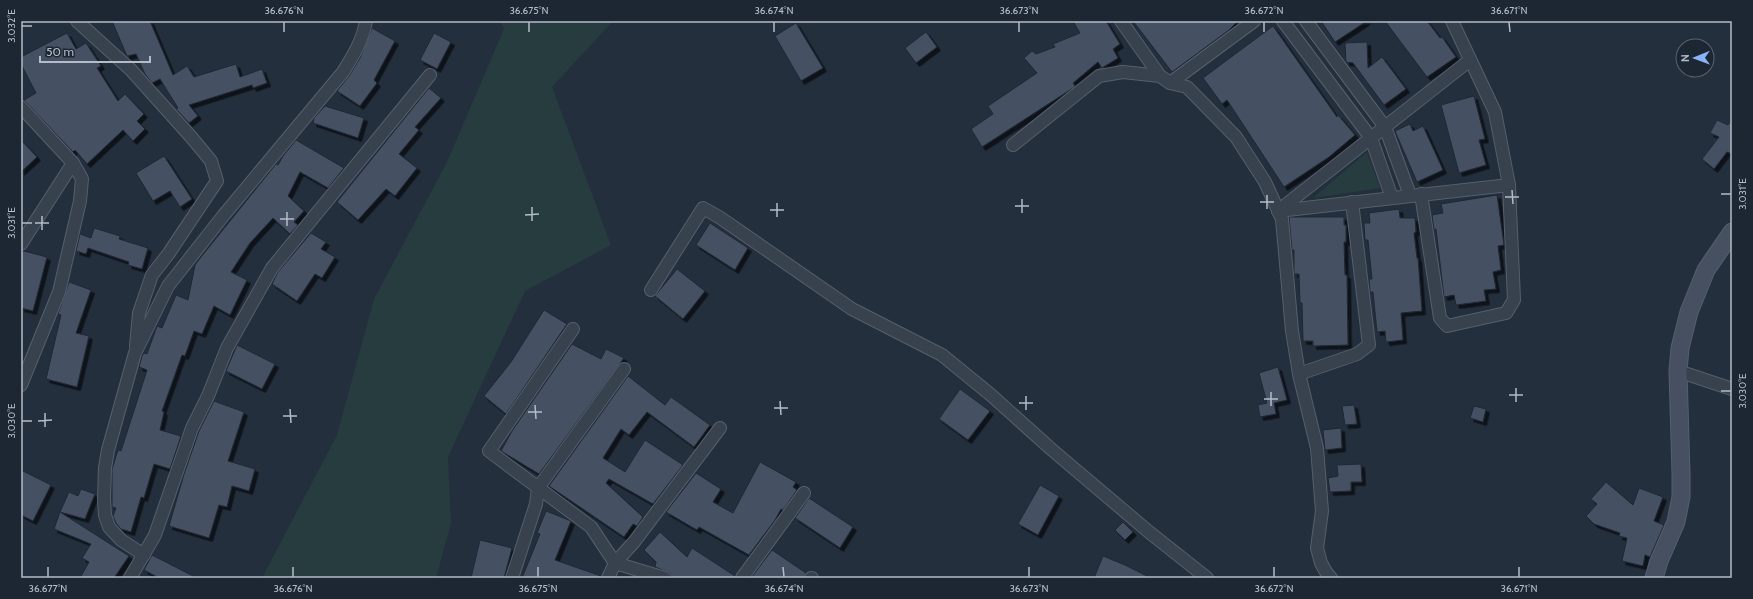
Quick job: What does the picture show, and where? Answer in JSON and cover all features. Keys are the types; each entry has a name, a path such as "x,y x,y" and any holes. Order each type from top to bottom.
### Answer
{"street":[{"path":"77,21 131,70 192,138 211,161 217,181 169,253 152,275 139,313 135,353 108,450 105,468 104,499 105,515 109,527 121,540 144,555"},
{"path":"135,353 168,286 223,216 343,72 357,49 365,30 366,21"},
{"path":"1121,21 1160,76 1170,83 1187,87 1236,137 1266,182 1282,219 1292,331 1299,374 1318,448 1322,511 1317,548 1321,563 1331,578"},
{"path":"1170,83 1254,21"},
{"path":"1283,21 1371,138 1392,198"},
{"path":"1306,21 1385,127 1415,195 1440,318 1447,326 1506,313 1514,300 1510,185 1495,112 1452,21"},
{"path":"1278,211 1470,60"},
{"path":"1013,145 1099,76 1123,72 1160,76"},
{"path":"130,578 155,535 163,516 192,428 208,396 227,348 272,268 430,75"},
{"path":"21,384 61,284 80,201 82,180 73,164 23,113"},
{"path":"21,244 73,164"},
{"path":"1278,211 1510,185"},
{"path":"1299,374 1357,354 1369,345 1352,202"},
{"path":"651,290 703,208 719,217 852,309 942,355 991,395 1051,449 1149,532 1207,578"},
{"path":"1654,578 1659,561 1676,522 1681,497 1682,474 1678,371 1680,348 1689,312 1706,270 1732,232"},
{"path":"573,329 489,451 591,527 615,563 666,578"},
{"path":"512,578 536,504 538,488 624,369"},
{"path":"1678,371 1732,389"},
{"path":"608,578 615,563 634,542 720,428"},
{"path":"742,578 804,493"}],"green space":[{"path":"500,21 613,21 552,87 611,245 525,291 448,457 451,523 436,578 262,578 337,435 374,299 447,162 504,29"},
{"path":"1367,152 1380,188 1313,198"}],"building":[{"path":"112,21 150,21 173,75 187,66 194,77 236,64 240,77 262,69 267,83 253,88 252,85 189,105 198,116 189,123 176,109 178,108 160,79 152,83 145,74 136,54 127,56"},
{"path":"1073,21 1106,21 1120,44 1113,49 1118,58 1102,68 1098,62 1073,83 1075,86 1073,88 982,147 971,129 993,114 988,106 1037,73 1024,58 1032,51 1036,54 1055,47 1053,44 1080,33"},
{"path":"1133,21 1238,21 1229,30 1172,72"},
{"path":"1321,21 1367,21 1335,42"},
{"path":"1385,21 1427,21 1440,38 1442,37 1456,57 1427,77"},
{"path":"796,23 823,68 801,81 775,36"},
{"path":"1273,26 1337,117 1338,115 1355,135 1329,157 1284,187 1227,100 1222,104 1203,78"},
{"path":"372,28 395,41 374,80 377,83 360,106 337,91 349,76 360,58"},
{"path":"926,32 937,47 916,63 905,48"},
{"path":"67,33 76,49 86,43 101,66 97,68 118,101 125,94 144,114 137,121 145,129 133,141 123,130 87,164 75,150 73,152 24,100 36,93 21,64 21,57"},
{"path":"434,33 451,42 437,69 420,60"},
{"path":"1367,42 1368,68 1382,57 1406,89 1384,105 1353,63 1346,62 1345,43"},
{"path":"429,88 441,98 415,127 419,130 399,154 417,168 395,196 386,189 358,220 337,202"},
{"path":"1474,96 1485,139 1479,140 1486,165 1459,173 1441,105"},
{"path":"325,106 364,118 358,138 313,123 314,118"},
{"path":"1717,120 1728,125 1732,120 1732,154 1727,152 1714,169 1702,159 1719,137 1710,133"},
{"path":"1410,124 1413,131 1423,126 1443,170 1417,182 1395,131"},
{"path":"21,140 37,157 21,172"},
{"path":"296,140 344,168 328,188 300,172 288,196 304,211 294,222 298,225 290,234 273,218 250,243 231,272 247,280 230,315 214,306 202,334 194,331 185,356 182,355 162,411 164,412 160,430 181,436 170,469 154,464 144,498 141,497 131,532 121,529 113,516 116,508 112,507 112,469 118,450 121,451 147,370 139,367 142,356 144,353 147,354 157,326 162,328 176,295 188,300 195,265 276,164 278,165 283,156"},
{"path":"164,156 192,199 180,207 170,191 153,201 136,173"},
{"path":"1497,195 1504,245 1498,246 1501,270 1493,272 1496,289 1484,290 1486,301 1456,305 1454,295 1444,297 1436,229 1434,230 1432,215 1443,213 1441,204"},
{"path":"1399,209 1400,218 1415,218 1416,232 1414,233 1418,258 1422,311 1401,313 1403,340 1386,342 1385,331 1377,332 1373,292 1370,292 1369,279 1372,279 1368,240 1365,240 1364,223 1370,223 1369,213"},
{"path":"1289,217 1344,217 1344,225 1346,225 1346,242 1344,242 1345,275 1347,275 1348,345 1313,346 1313,341 1303,341 1302,303 1300,303 1299,274 1294,274 1294,250 1292,250"},
{"path":"710,223 748,248 735,270 696,245"},
{"path":"94,228 120,236 119,239 148,248 142,269 128,265 129,262 88,248 86,254 76,251 80,234 91,238"},
{"path":"311,233 326,242 321,249 335,257 322,278 315,274 297,301 272,284 278,272"},
{"path":"21,251 47,257 33,311 21,308"},
{"path":"677,269 705,291 683,319 655,296"},
{"path":"69,282 91,290 76,333 89,336 77,387 46,379 61,315 58,314"},
{"path":"544,310 567,324 506,414 484,396 511,362"},
{"path":"572,344 601,359 606,349 624,358 539,474 501,451 512,431"},
{"path":"237,345 275,364 262,389 226,371"},
{"path":"1278,367 1287,400 1274,403 1276,414 1260,417 1258,405 1267,403 1259,373"},
{"path":"628,376 665,405 671,397 710,425 694,447 647,412 629,435 621,429 603,458 625,472 645,440 683,465 653,504 609,479 606,483 643,517 637,526 633,524 624,537 549,486"},
{"path":"960,389 990,411 968,440 939,419"},
{"path":"214,401 244,412 228,461 255,469 249,491 232,486 227,507 219,505 209,538 169,526 184,474 199,431"},
{"path":"1354,405 1357,424 1345,425 1342,406"},
{"path":"1474,406 1486,409 1483,422 1470,418"},
{"path":"1341,428 1342,448 1325,450 1323,430"},
{"path":"760,462 796,482 793,487 797,490 783,510 781,509 775,520 749,555 699,527 697,530 666,512 696,473 721,489 713,502 733,513"},
{"path":"1361,464 1362,482 1351,482 1351,491 1330,492 1328,478 1338,476 1337,465"},
{"path":"21,470 51,485 33,521 21,515"},
{"path":"1606,482 1633,505 1639,488 1663,497 1654,521 1664,525 1650,557 1645,555 1643,566 1622,561 1627,538 1619,536 1620,533 1594,524 1586,516 1597,504 1591,499"},
{"path":"1040,485 1059,496 1038,535 1018,524"},
{"path":"81,489 95,494 85,519 60,512 69,492 78,496"},
{"path":"809,498 853,527 840,548 795,518"},
{"path":"546,511 571,521 555,560 601,576 601,578 522,578 540,534 537,533"},
{"path":"60,512 129,556 114,578 80,578 89,562 82,558 91,544 54,529"},
{"path":"1123,522 1133,532 1125,540 1115,530"},
{"path":"660,532 687,557 692,548 735,576 735,578 672,578 670,573 655,567 656,562 644,550"},
{"path":"480,540 512,548 504,578 471,578"},
{"path":"772,550 806,573 804,578 751,578"},
{"path":"152,555 197,578 159,578 144,570"},
{"path":"1103,556 1125,565 1151,578 1094,578"}]}
